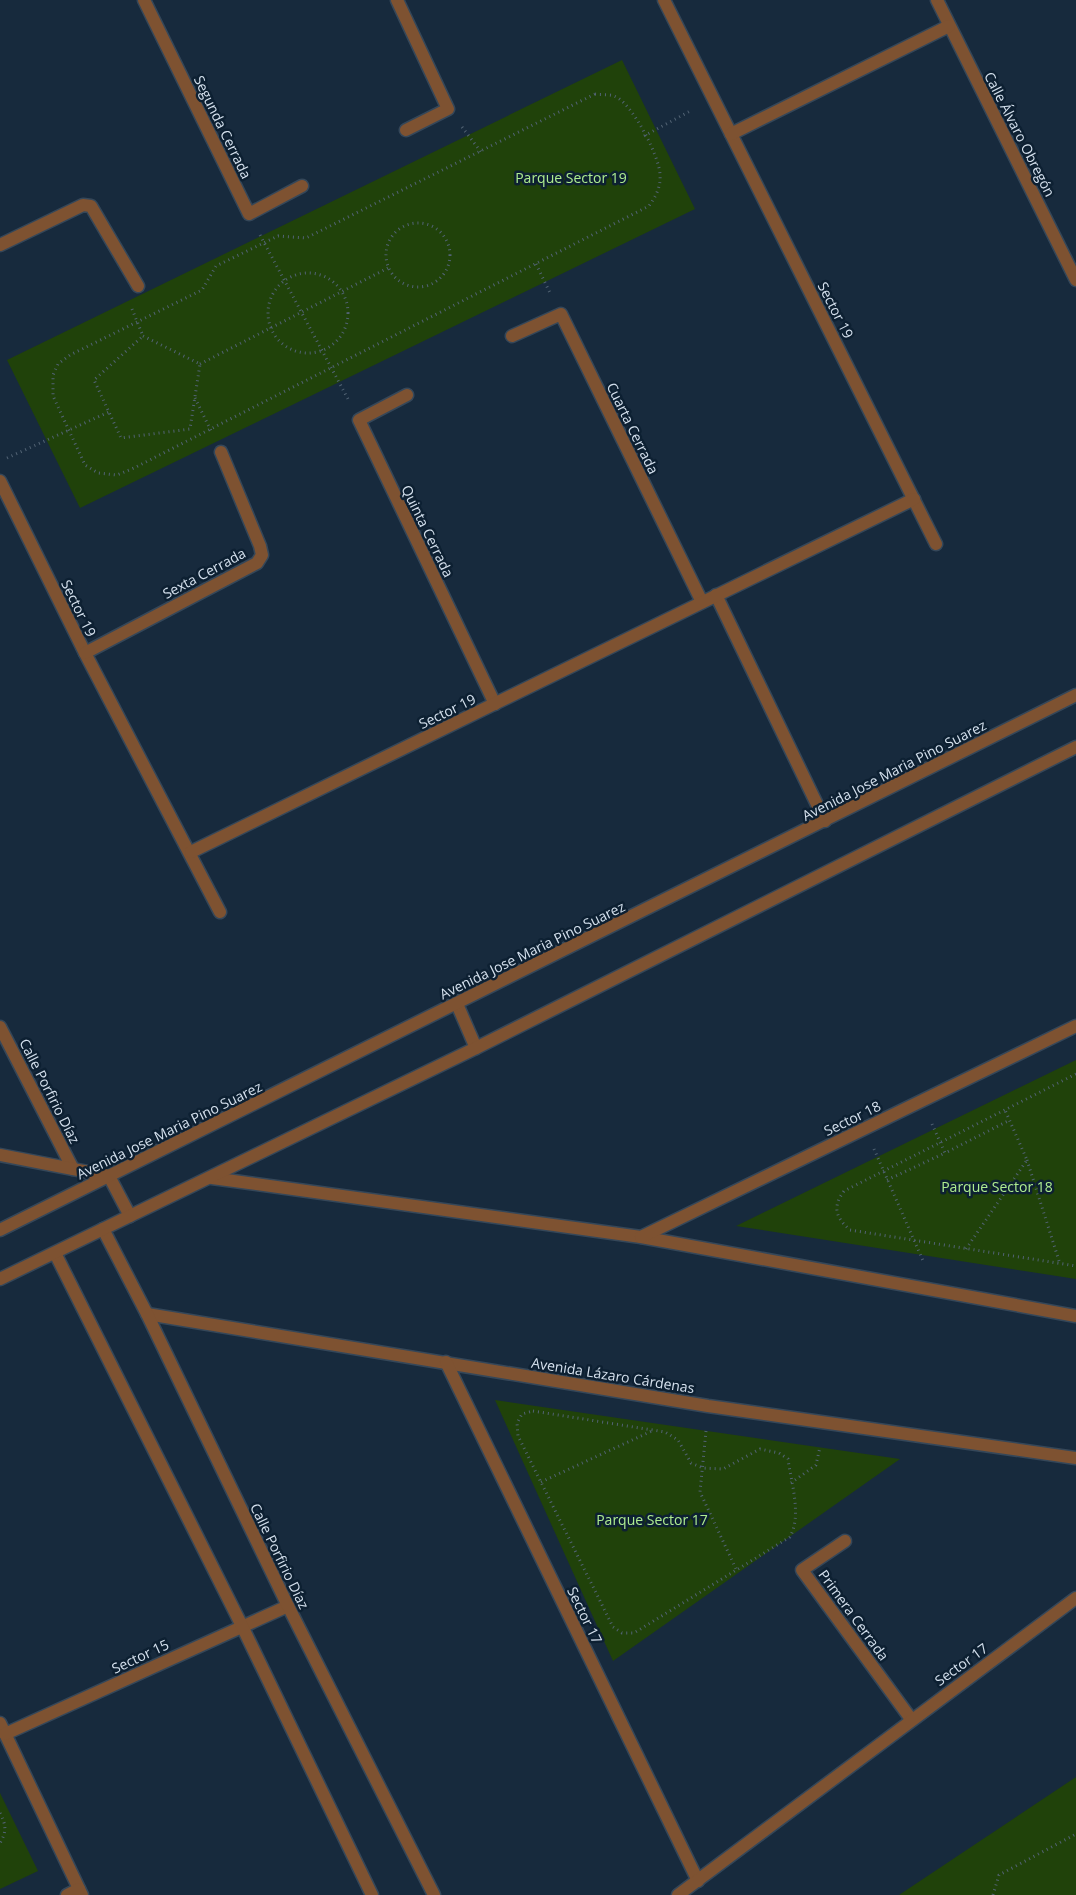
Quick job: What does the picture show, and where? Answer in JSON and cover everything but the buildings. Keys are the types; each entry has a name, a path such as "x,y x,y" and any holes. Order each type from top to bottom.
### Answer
{"street":[{"name":"Segunda Cerrada","path":"144,0 249,214"},
{"path":"397,0 448,108 406,130"},
{"name":"Sector 19","path":"664,0 936,544"},
{"name":"Calle Álvaro Obregón","path":"937,0 1076,280"},
{"path":"731,134 949,26"},
{"path":"249,214 302,186"},
{"path":"0,245 83,205 91,206 138,286"},
{"path":"512,336 560,314"},
{"name":"Cuarta Cerrada","path":"560,314 702,602"},
{"path":"358,420 407,395"},
{"name":"Quinta Cerrada","path":"358,420 495,704"},
{"name":"Sexta Cerrada","path":"85,653 257,562 262,555 221,452"},
{"name":"Sector 19","path":"0,481 85,653 191,852 220,912"},
{"name":"Sector 19","path":"191,852 914,499"},
{"path":"716,595 825,821"},
{"name":"Avenida Jose Maria Pino Suarez","path":"0,1230 1076,695"},
{"path":"0,1279 212,1178 476,1048 1076,747"},
{"path":"457,1004 476,1048"},
{"name":"Sector 18","path":"641,1237 1076,1026"},
{"name":"Calle Porfirio Díaz","path":"0,1027 73,1169"},
{"path":"0,1155 109,1176 130,1216"},
{"path":"212,1178 641,1237 1076,1316"},
{"name":"Calle Porfirio Díaz","path":"103,1229 147,1314 288,1606 434,1895"},
{"path":"55,1253 242,1626 372,1895"},
{"name":"Avenida Lázaro Cárdenas","path":"147,1314 708,1406 1076,1458"},
{"name":"Sector 17","path":"446,1362 698,1881"},
{"name":"Primera Cerrada","path":"845,1540 802,1570 911,1719"},
{"name":"Sector 17","path":"678,1895 911,1719 1076,1598"},
{"name":"Sector 15","path":"67,1895 81,1892 3,1729 288,1606"}],"path":[{"path":"595,94 615,96 629,107 644,136 656,156 660,175 658,193 649,206 210,430 117,475 98,473 85,465 52,396 52,375 58,364 70,355 202,290 216,266 278,236 306,238 595,94"},
{"path":"644,136 714,99"},
{"path":"249,214 323,350 358,420"},
{"path":"421,222 441,231 447,240 451,260 442,277 434,283 415,287 404,284 388,268 387,246 391,236 399,228 421,222"},
{"path":"536,264 560,314"},
{"path":"200,364 388,268"},
{"path":"305,273 318,274 331,280 342,292 347,302 348,316 346,328 340,339 323,350 306,354 294,351 283,345 270,328 267,308 271,295 285,280 305,273"},
{"path":"144,336 200,364 190,429 121,438 94,380 144,336"},
{"path":"195,396 221,452"},
{"path":"0,462 109,412"},
{"path":"1076,1074 844,1191 839,1198 837,1210 840,1222 850,1230 1076,1266"},
{"path":"922,1101 945,1153"},
{"path":"1005,1110 1027,1160 1060,1264"},
{"path":"887,1180 1010,1120"},
{"path":"864,1128 936,1291"},
{"path":"966,1249 1027,1160"},
{"path":"708,1406 700,1492 736,1569"},
{"path":"533,1411 664,1432 678,1440 691,1463 703,1468 723,1469 760,1449 779,1453 788,1459 795,1528 790,1536 634,1633 622,1633 613,1627 518,1436 517,1423 522,1414 533,1411"},
{"path":"791,1483 816,1465 824,1422"},
{"path":"541,1482 654,1430"},
{"path":"0,1813 6,1824 6,1832 0,1843"},
{"path":"993,1895 999,1875 1076,1834"}],"green space":[{"name":"Parque Sector 19","path":"622,60 695,209 80,508 7,360"},
{"name":"Parque Sector 18","path":"1076,1060 1076,1279 736,1226"},
{"name":"Parque Sector 17","path":"495,1400 900,1459 613,1661"},
{"path":"1076,1777 1076,1895 899,1895"},
{"path":"0,1793 38,1871 0,1889"}]}
